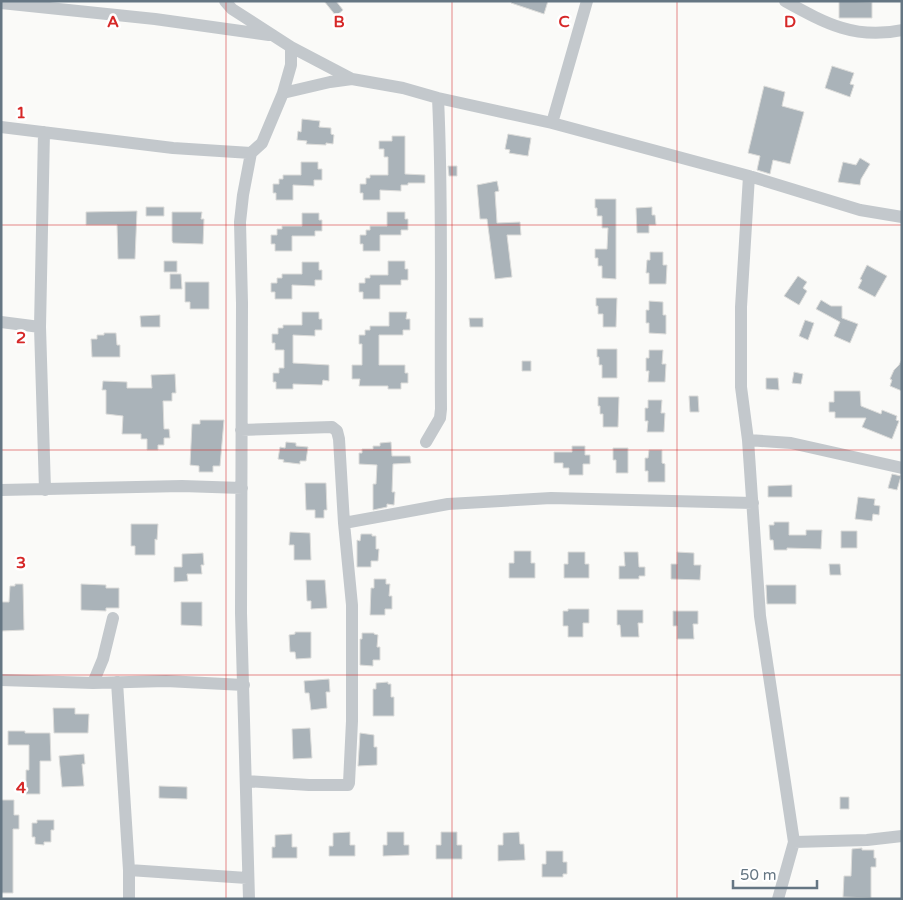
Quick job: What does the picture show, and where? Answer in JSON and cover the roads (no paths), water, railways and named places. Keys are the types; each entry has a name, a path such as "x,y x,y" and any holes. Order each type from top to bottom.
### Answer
{"street":[{"path":"225,1 232,8 292,47 352,79"},
{"path":"552,123 587,1"},
{"path":"785,1 824,23 846,29 868,34 902,30"},
{"path":"1,3 155,19 274,35"},
{"path":"249,899 241,613 242,304 240,222 251,153 262,143 283,94 292,66 292,47"},
{"path":"283,94 330,82 352,79 403,88 438,98 552,123 749,176 860,210 902,217"},
{"path":"426,442 438,422 441,409 440,279 442,180 438,98"},
{"path":"1,127 173,148 251,153"},
{"path":"44,132 40,327 45,490"},
{"path":"749,176 741,307 742,388 753,503 760,616 794,842 778,899"},
{"path":"1,322 40,327"},
{"path":"241,430 332,427 337,431 352,605 350,782 348,785 309,785 246,781"},
{"path":"748,440 791,444 902,468"},
{"path":"1,490 182,486 242,488"},
{"path":"344,523 448,504 551,498 753,503"},
{"path":"93,683 103,659 113,618"},
{"path":"1,680 93,683 166,681 244,685"},
{"path":"117,682 129,870 129,899"},
{"path":"794,842 867,840 902,836"},
{"path":"129,870 248,878"}]}
